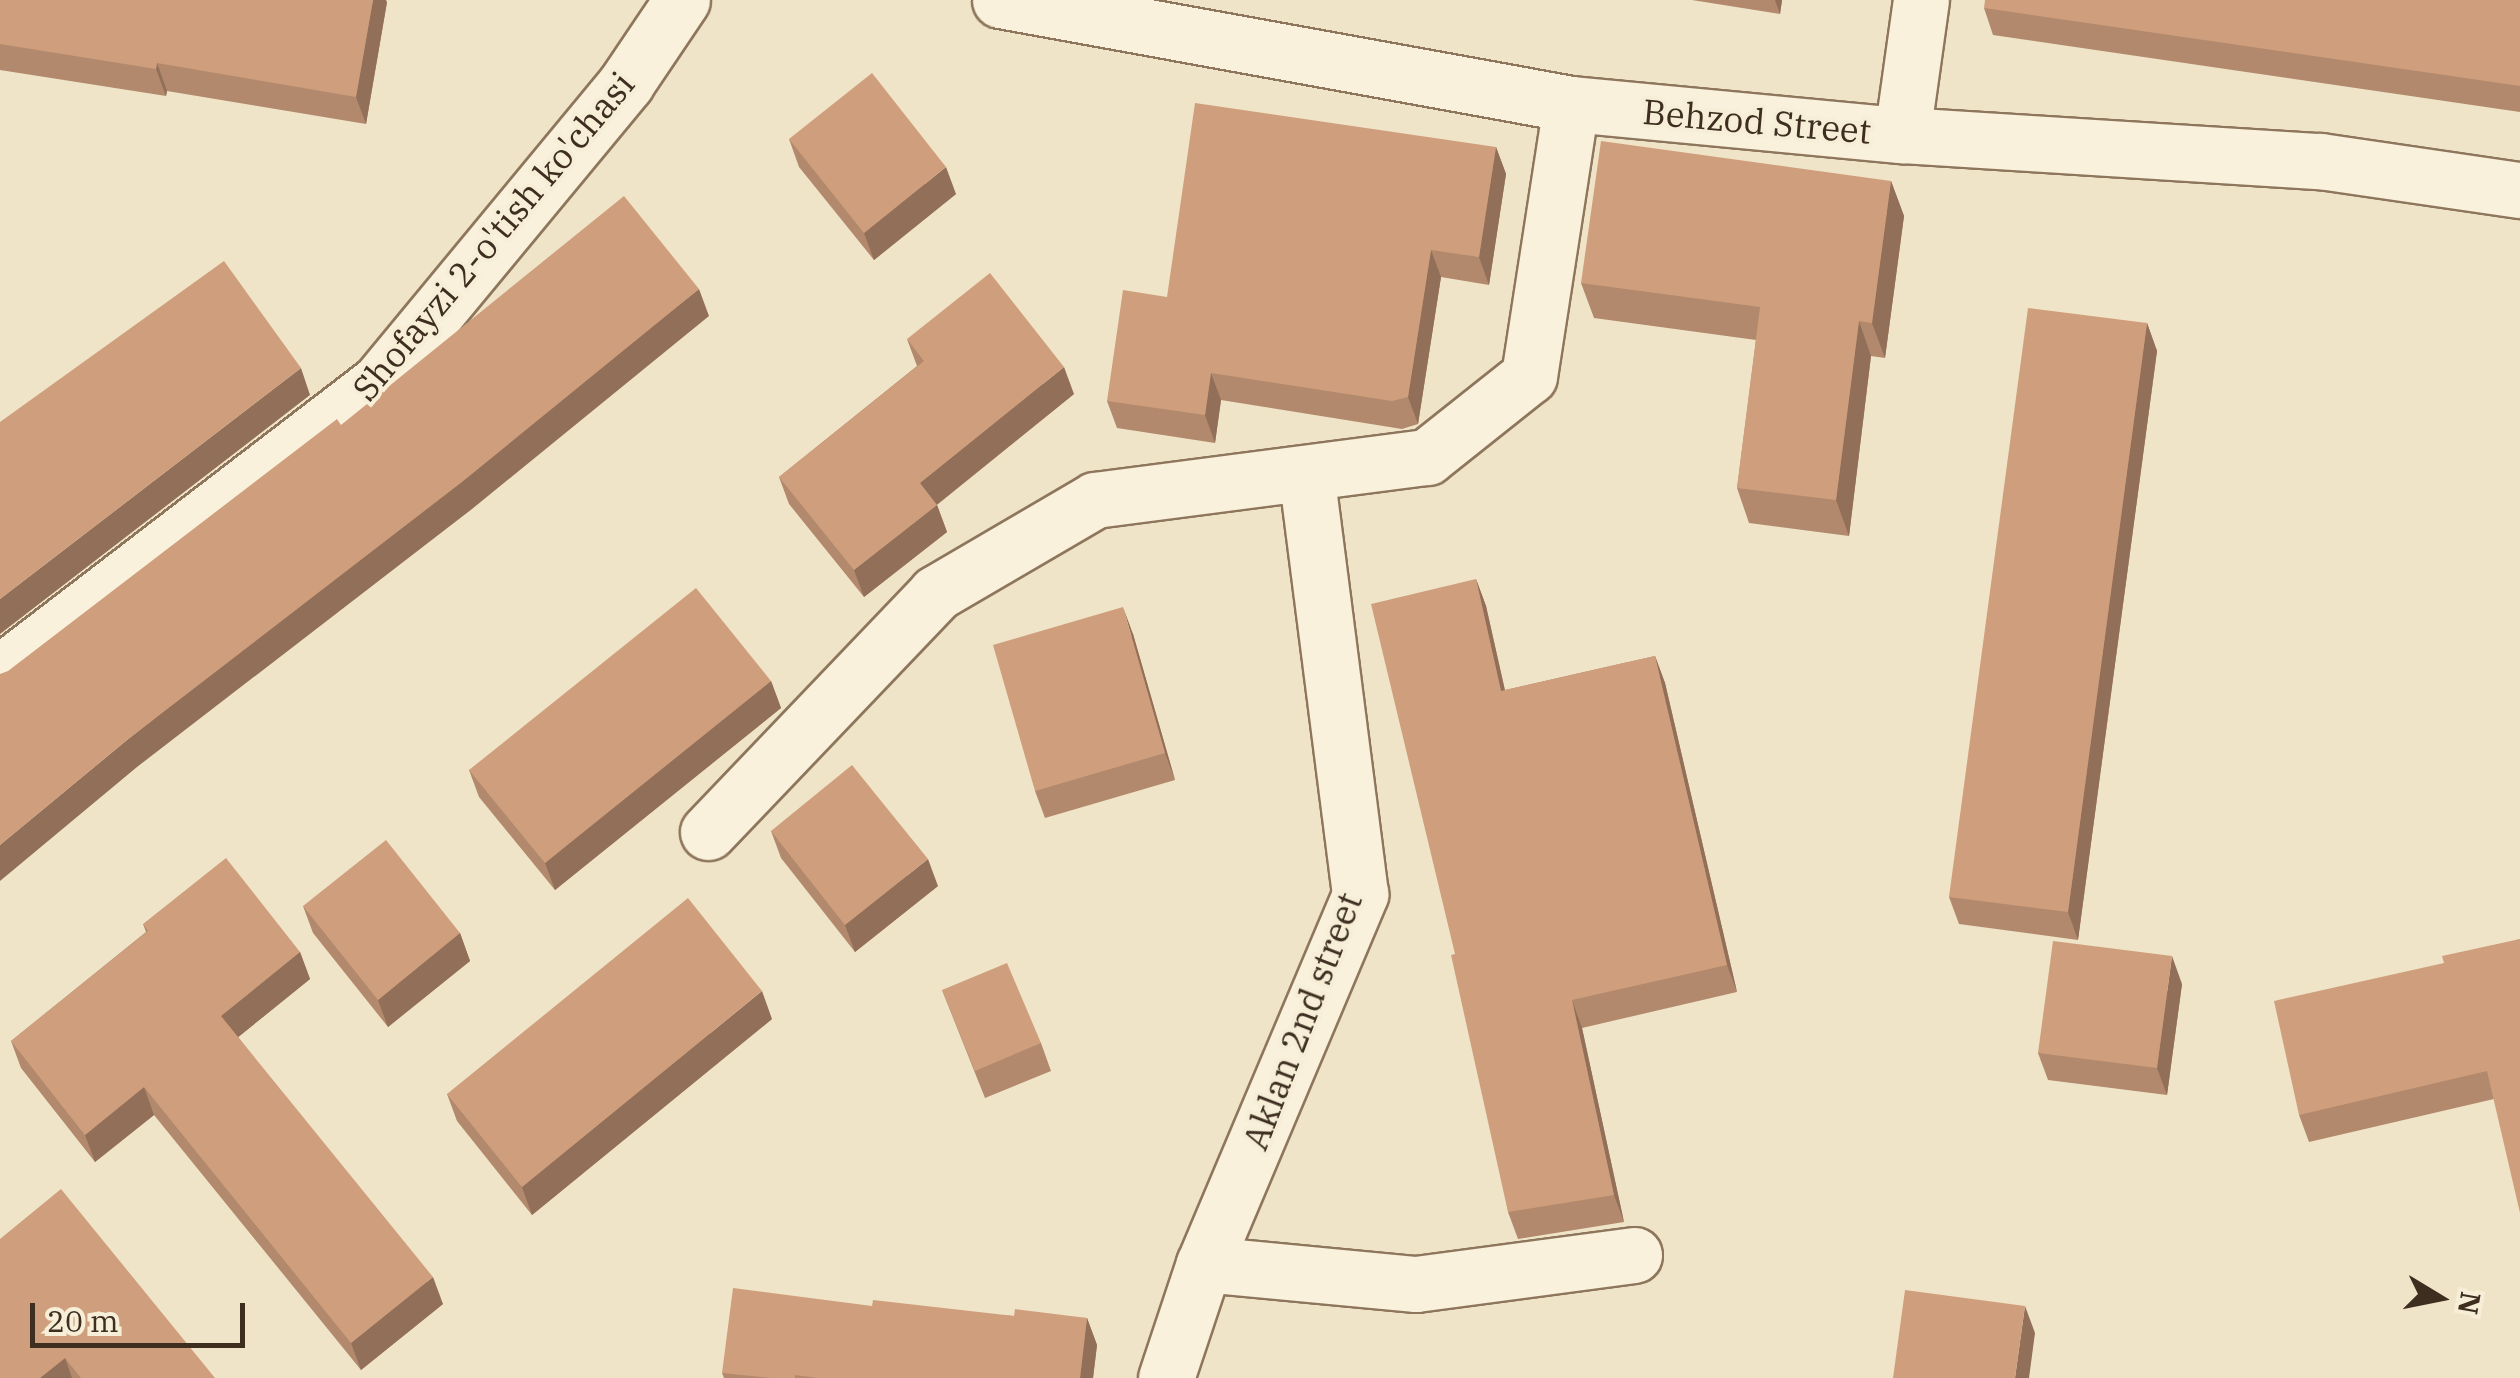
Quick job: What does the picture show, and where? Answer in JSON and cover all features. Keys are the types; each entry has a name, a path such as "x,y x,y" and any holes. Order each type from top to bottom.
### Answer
{"street":[{"name":"Shofayzi 2-o'tish ko'chasi","path":"0,673 315,435 379,382 626,82 682,0"},
{"name":"Behzod Street","path":"1000,0 1571,104 1902,135 2320,161 2520,190"},
{"path":"1902,135 1920,0"},
{"path":"708,832 936,593 1095,500 1427,457 1529,376 1571,104"},
{"name":"Аklаn 2nd street","path":"1166,1378 1204,1264 1360,894 1306,472"},
{"path":"1204,1264 1416,1284 1634,1255"}],"building":[{"path":"0,0 373,0 356,97 157,63 156,69 0,44"},
{"path":"1985,0 2520,0 2520,86 1984,8"},
{"path":"872,73 946,167 864,233 789,139"},
{"path":"1195,103 1496,147 1479,257 1431,250 1408,397 1392,401 1211,373 1205,415 1107,401 1123,290 1167,297"},
{"path":"1601,141 1891,181 1872,323 1859,321 1836,500 1737,488 1760,307 1581,283"},
{"path":"624,196 699,289 462,482 127,740 0,845 0,674 337,419 341,425"},
{"path":"224,261 301,368 0,599 0,422"},
{"path":"990,273 1064,367 920,483 937,505 854,570 779,477 924,361 907,339"},
{"path":"2028,308 2147,323 2068,912 1949,897"},
{"path":"1476,579 1501,691 1655,656 1727,965 1572,1000 1614,1195 1508,1212 1451,955 1455,954 1371,604"},
{"path":"696,588 771,681 545,863 469,770"},
{"path":"1123,607 1165,753 1035,791 993,645"},
{"path":"852,765 928,859 845,925 771,831"},
{"path":"386,840 460,933 378,1000 303,906"},
{"path":"226,858 300,952 221,1016 433,1277 351,1343 144,1087 85,1135 11,1041 148,931 143,924"},
{"path":"688,898 762,991 522,1187 447,1094"},
{"path":"2520,939 2520,1213 2487,1071 2299,1115 2274,1001 2444,963 2442,956"},
{"path":"2053,941 2172,956 2157,1068 2038,1053"},
{"path":"1007,963 1041,1043 975,1071 942,990"},
{"path":"61,1189 215,1378 81,1378 65,1358 40,1378 0,1378 0,1239"},
{"path":"733,1288 872,1306 873,1300 1014,1316 1015,1309 1087,1318 1080,1378 771,1378 722,1373"},
{"path":"1905,1290 2025,1306 2015,1378 1893,1378"}]}
